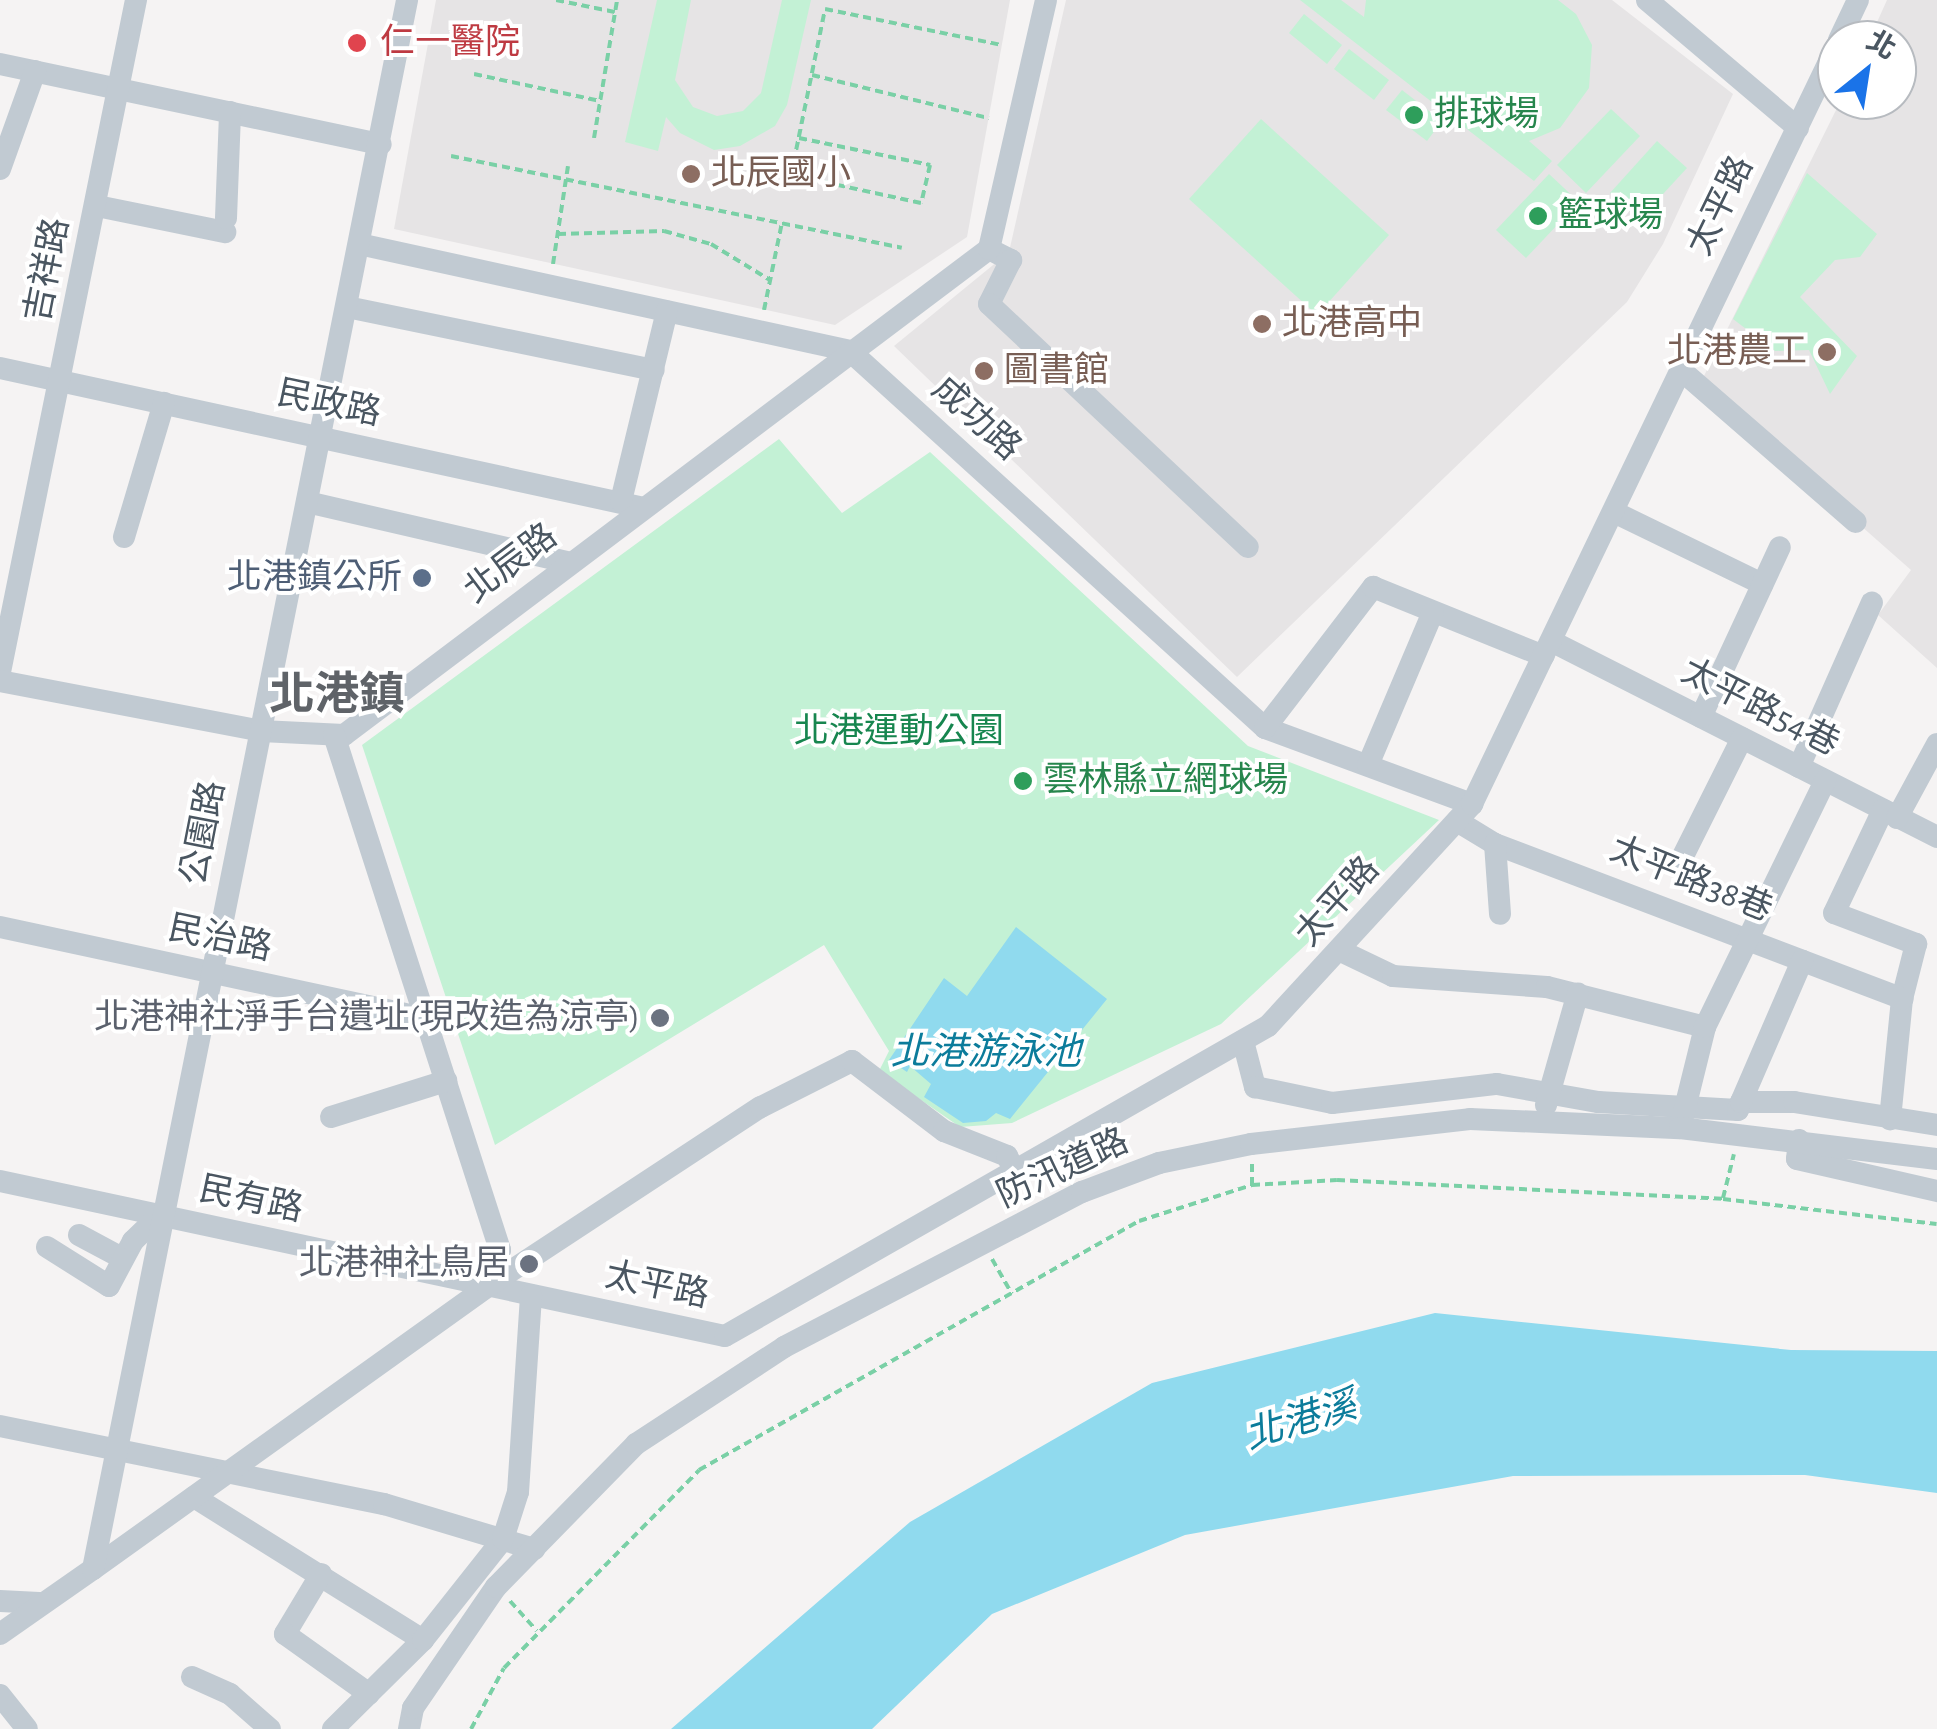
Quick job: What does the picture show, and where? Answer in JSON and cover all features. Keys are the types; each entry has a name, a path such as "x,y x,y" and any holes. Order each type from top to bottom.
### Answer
{"street":[{"name":"吉祥路","path":"0,672 136,0"},
{"name":"公園路","path":"92,1569 158,1216 212,974 381,144 406,0"},
{"path":"1046,0 990,249 1010,260 989,304 1248,547"},
{"path":"1647,0 1798,128"},
{"path":"0,64 381,144"},
{"path":"0,169 35,71"},
{"name":"太平路","path":"488,1286 726,1336 1268,1026 1343,952 1464,812 1614,512 1817,87"},
{"path":"96,206 226,225 230,112"},
{"name":"成功路","path":"359,244 850,351 1264,728 1368,766 1464,812"},
{"name":"北辰路","path":"334,734 344,735 990,249"},
{"path":"347,307 654,370"},
{"path":"620,502 667,311"},
{"name":"民政路","path":"0,368 644,508"},
{"path":"1682,370 1856,522"},
{"path":"124,537 164,404"},
{"path":"307,502 570,563"},
{"path":"1614,512 1762,584"},
{"path":"1701,717 1780,547"},
{"name":"太平路54巷","path":"1264,728 1373,588 1432,612 1547,649 1701,717 1937,837"},
{"path":"1798,767 1872,602"},
{"path":"1368,766 1432,612"},
{"path":"0,680 261,732 334,734 500,1250 488,1286"},
{"path":"1682,858 1742,738"},
{"path":"1890,1119 1902,999 1927,948 1834,913 1890,814 1937,744"},
{"path":"1682,1118 1705,1027 1825,780"},
{"name":"太平路38巷","path":"1464,812 1495,844 1902,999"},
{"path":"1495,844 1500,914"},
{"name":"民治路","path":"0,927 425,1018"},
{"path":"1343,952 1393,976 1473,978 1578,993 1705,1027"},
{"path":"1243,1041 1254,1086 1332,1102 1497,1084 1682,1118 1738,1110 1802,961"},
{"path":"1542,1122 1578,993"},
{"path":"0,1634 39,1603 228,1476 488,1286 762,1107 852,1061 944,1131 1006,1156 1015,1172"},
{"path":"331,1117 446,1081"},
{"path":"1741,1102 1794,1102 1937,1126"},
{"name":"防汛道路","path":"409,1729 413,1708 496,1587 636,1444 784,1347 1082,1192 1159,1163 1251,1144 1470,1119 1542,1122 1682,1118 1738,1134 1937,1159"},
{"path":"1799,1140 1797,1159 1937,1191"},
{"name":"民有路","path":"0,1181 488,1286"},
{"path":"47,1247 109,1286 122,1258 158,1216"},
{"path":"78,1235 122,1258"},
{"path":"333,1729 423,1640 504,1539 518,1492 531,1296"},
{"path":"0,1426 228,1476 384,1504 534,1549"},
{"path":"194,1498 423,1640"},
{"path":"321,1574 285,1634 369,1694"},
{"path":"0,1601 39,1603"},
{"path":"192,1677 230,1694 270,1729"},
{"path":"0,1695 27,1729"}],"path":[{"path":"556,0 615,12"},
{"path":"594,138 617,0"},
{"path":"799,138 930,165 922,202 792,175 799,138 812,75 826,0"},
{"path":"825,8 1002,45"},
{"path":"474,74 600,101"},
{"path":"812,75 988,118"},
{"path":"451,156 902,248"},
{"path":"554,264 568,166"},
{"path":"764,310 782,222"},
{"path":"558,234 664,231 711,244 770,280"},
{"path":"1723,1200 1738,1134"},
{"path":"472,1729 504,1668 699,1470 1139,1222 1252,1186 1337,1180 1723,1200 1937,1224"},
{"path":"992,1258 1012,1294"},
{"path":"496,1587 538,1631"}],"shaded area":[{"name":"北辰國小","path":"436,0 1010,0 967,237 835,325 394,229"},
{"name":"北港高中","path":"1066,0 1612,0 1733,94 1663,244 1627,302 1237,677 894,346 1009,252"},
{"name":"北港農工","path":"1887,0 1937,0 1937,668 1878,615 1911,570 1700,384 1831,120 1917,120 1917,20 1878,20"}],"green space":[{"path":"657,0 691,0 675,80 693,107 717,116 743,111 761,93 782,0 811,0 787,105 775,126 740,146 714,150 680,133 666,117 658,151 625,142"},
{"path":"1300,0 1341,0 1364,17 1366,0 1558,0 1576,14 1592,45 1589,88 1560,128 1529,141 1552,161 1534,181"},
{"name":"排球場","path":"1304,14 1342,45 1327,64 1289,33"},
{"name":"排球場","path":"1349,49 1389,80 1374,100 1334,69"},
{"name":"排球場","path":"1402,90 1442,121 1427,141 1386,110"},
{"name":"籃球場","path":"1611,109 1640,136 1586,193 1557,165"},
{"path":"1261,119 1389,235 1317,315 1189,199"},
{"name":"籃球場","path":"1657,141 1687,168 1639,220 1610,193"},
{"path":"1807,173 1877,234 1860,257 1835,260 1800,297 1857,356 1830,394 1809,350 1775,351 1733,319"},
{"name":"籃球場","path":"1549,174 1579,202 1526,258 1496,230"},
{"name":"北港運動公園","path":"779,439 842,513 930,452 1248,746 1439,820 1221,1024 1012,1123 960,1127 879,1071 889,1051 824,945 495,1145 362,745"}],"water":[{"name":"北港游泳池","path":"1016,927 1107,999 1010,1119 996,1113 986,1121 963,1123 924,1097 931,1084 910,1066 907,1072 889,1060 944,978 967,996"},
{"name":"北港溪","path":"1435,1313 1791,1350 1937,1351 1937,1493 1805,1475 1513,1476 1185,1535 992,1614 872,1729 671,1729 910,1522 1152,1383"}],"place":[{"name":"仁一醫院","path":"357,43"},
{"name":"排球場","path":"1414,115"},
{"name":"北辰國小","path":"691,174"},
{"name":"籃球場","path":"1538,216"},
{"name":"北港高中","path":"1262,324"},
{"name":"北港農工","path":"1827,352"},
{"name":"圖書館","path":"984,371"},
{"name":"北港鎮公所","path":"422,578"},
{"name":"雲林縣立網球場","path":"1023,781"},
{"name":"北港神社淨手台遺址(現改造為涼亭)","path":"660,1018"},
{"name":"北港神社鳥居","path":"529,1264"}],"district":[{"name":"北港鎮","path":"337,696"}]}
